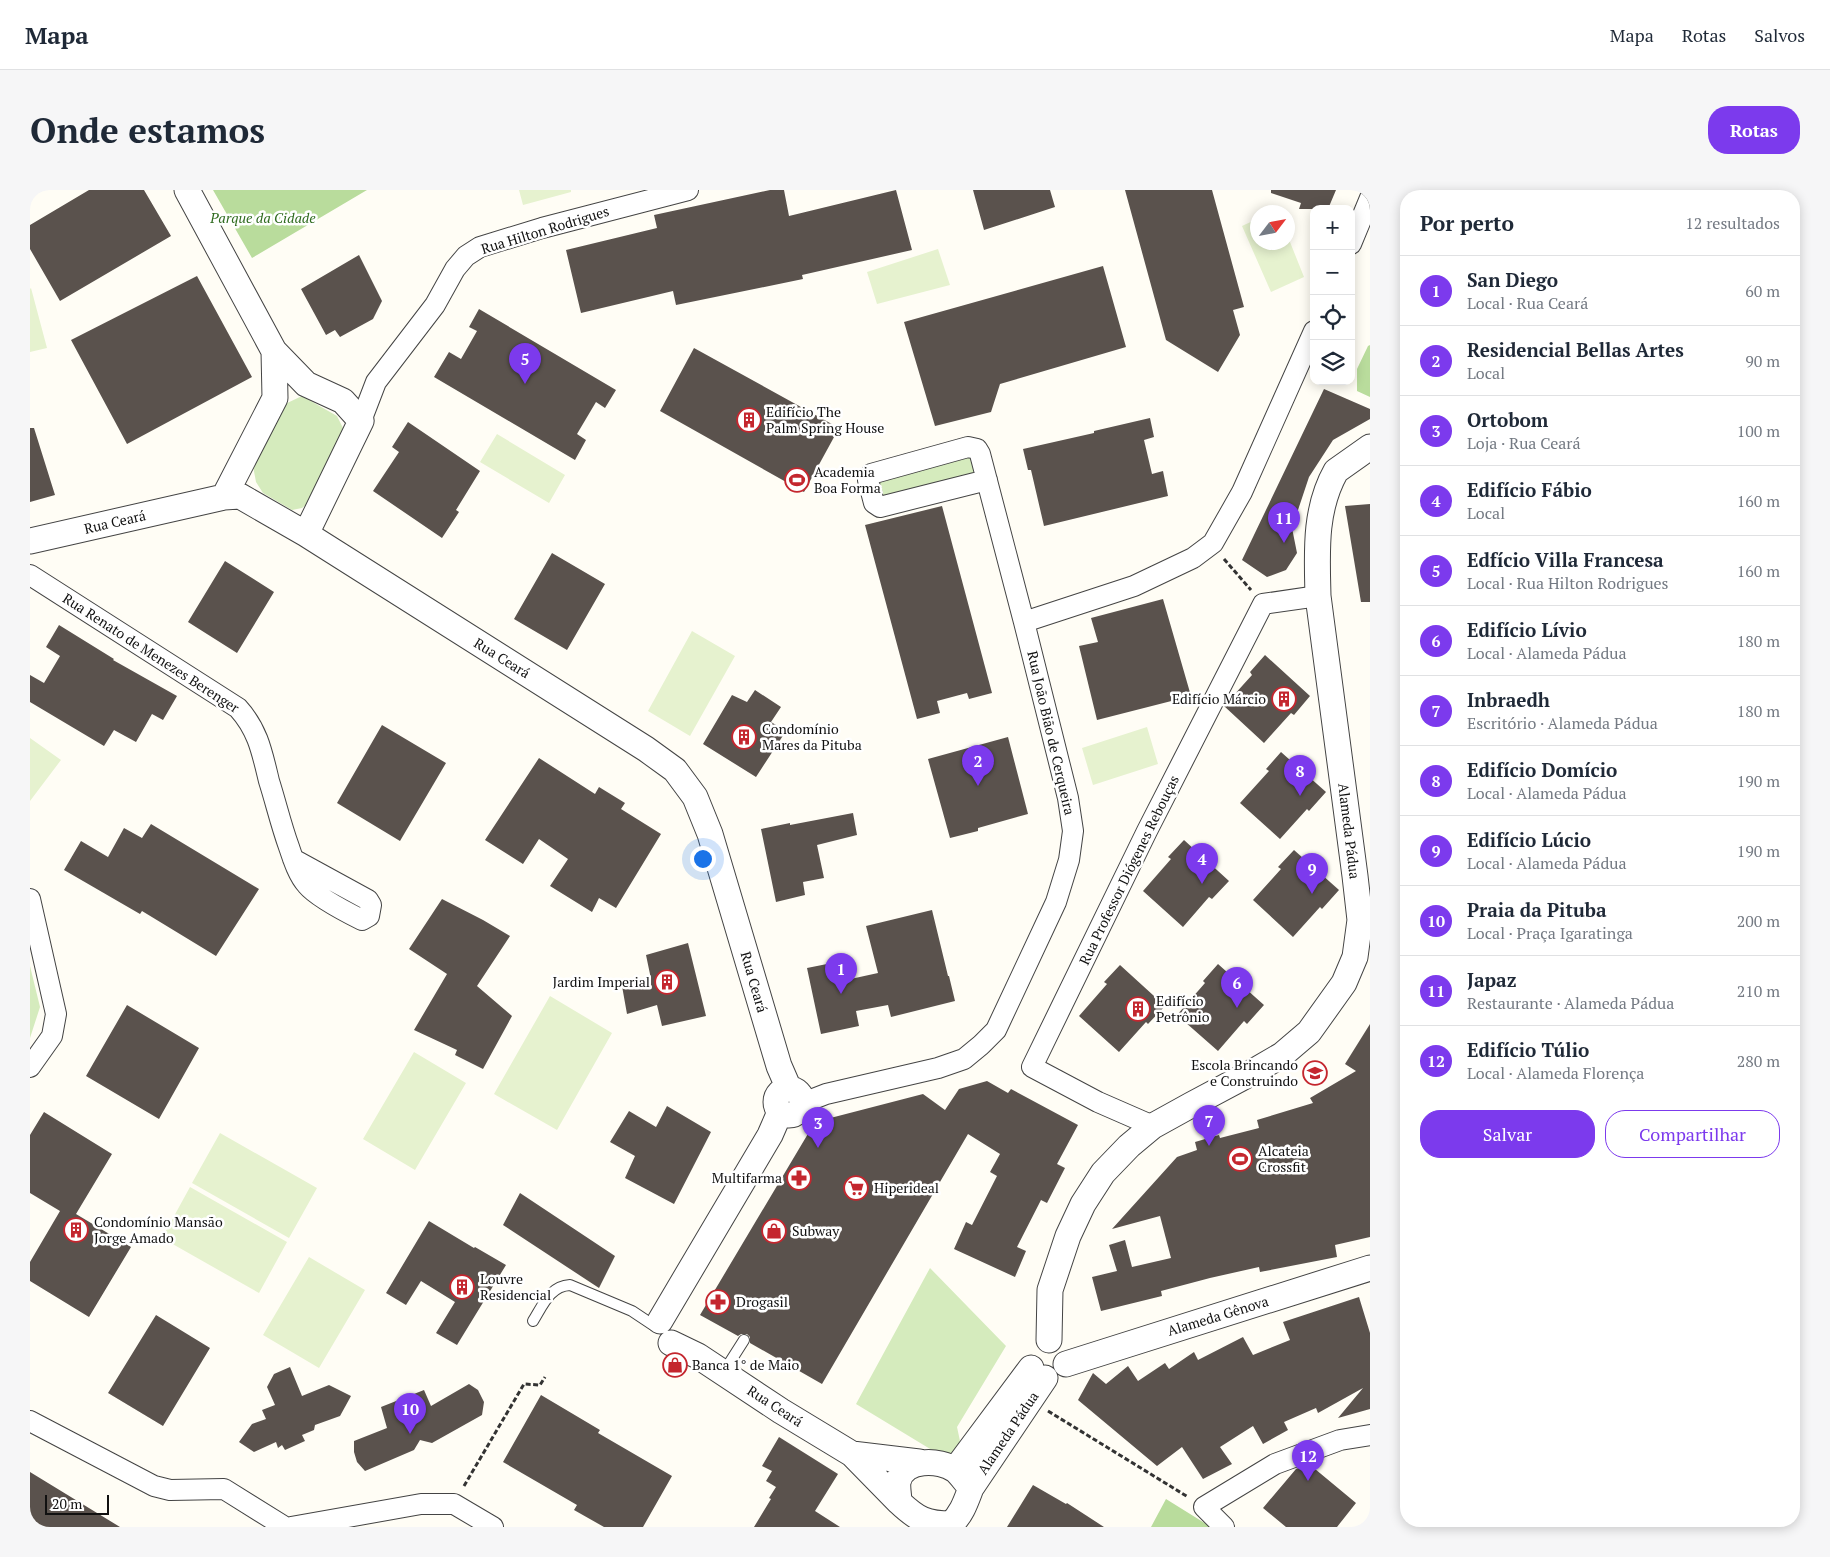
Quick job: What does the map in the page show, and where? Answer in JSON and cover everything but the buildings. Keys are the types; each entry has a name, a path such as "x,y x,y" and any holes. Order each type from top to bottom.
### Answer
{"street":[{"path":"187,190 274,351 306,384"},
{"name":"Rua Hilton Rodrigues","path":"306,534 361,421 376,382 435,305 455,269 466,256 480,247 542,228 688,190"},
{"path":"1355,234 1370,198"},
{"path":"1024,622 1134,586 1193,558 1213,543 1242,492 1310,340"},
{"path":"274,351 274,398"},
{"name":"Rua Hilton Rodrigues","path":"343,401 376,382"},
{"path":"224,497 274,398 288,386 297,383 306,384 343,401 361,421"},
{"name":"Rua João Bião de Cerqueira","path":"790,1101 938,1068 964,1059 981,1045 996,1030 1056,902 1070,860 1073,831 1068,798 1024,622 987,480 980,454 973,446 968,446 871,474 868,480 874,503 880,507 987,480"},
{"name":"Alameda Pádua","path":"1048,1340 1050,1290 1068,1236 1083,1204 1103,1173 1129,1146 1153,1126 1282,1055 1309,1032 1344,983 1355,956 1360,920 1318,596 1317,551 1323,498 1336,471 1370,447"},
{"name":"Rua Ceará","path":"30,541 224,497 240,496 306,534 675,770 695,797 710,834 790,1101"},
{"name":"Rua Renato de Menezes Berenger","path":"30,575 238,708 249,720 258,738 293,859"},
{"path":"1263,604 1318,596"},
{"name":"Rua Professor Diógenes Rebouças","path":"1153,1126 1098,1102 1032,1067 1143,840 1263,604"},
{"path":"30,899 56,1014 52,1036 30,1067"},
{"path":"667,1324 790,1101"},
{"name":"Alameda Gênova","path":"1066,1364 1370,1268"},
{"name":"Rua Ceará","path":"667,1324 698,1356 781,1411 852,1454 909,1515"},
{"path":"1048,1340 1059,1344 1066,1353 1066,1364 1062,1372 1054,1377 1038,1373 1029,1359 1032,1349 1039,1342 1048,1340"},
{"name":"Alameda Pádua","path":"963,1479 1031,1400 1038,1373"},
{"name":"Alameda Pádua","path":"963,1479 1038,1373"},
{"path":"30,1421 154,1486 170,1490 224,1489 285,1527"},
{"path":"1224,1527 1204,1507 1276,1464 1340,1440 1370,1435"},
{"name":"Rua Ceará","path":"852,1454 920,1462"},
{"path":"920,1462 942,1464 963,1479 966,1503 950,1525 926,1521 909,1515 898,1481 904,1470 920,1462"},
{"path":"291,1527 421,1504 454,1504 493,1527"}],"lane":[{"path":"533,1320 552,1291 561,1286 570,1285 632,1312 667,1324"},
{"path":"723,1373 744,1340"}],"path":[{"path":"1213,543 1233,570 1263,604"},
{"path":"454,1504 524,1384 540,1385 545,1377"},
{"path":"1031,1400 1204,1507"}],"green space":[{"name":"Parque da Cidade","path":"213,190 367,190 252,258"},
{"path":"519,190 571,190 571,192 523,205"},
{"path":"1250,222 1250,244 1242,226"},
{"path":"938,249 950,285 877,304 867,272"},
{"path":"1253,250 1293,250 1304,277 1271,292"},
{"path":"30,289 47,348 30,352"},
{"path":"1370,345 1370,397 1357,391 1357,369"},
{"path":"302,396 337,416 343,428 330,462 312,500 302,508 292,510 263,493 256,482 253,466 283,405"},
{"path":"497,434 565,475 549,503 480,462"},
{"path":"977,451 984,480 883,508 875,480"},
{"path":"692,631 735,656 690,736 648,711"},
{"path":"1147,727 1158,764 1093,785 1082,748"},
{"path":"30,738 61,760 30,801"},
{"path":"30,966 40,1007 30,1038"},
{"path":"550,996 612,1033 557,1130 494,1094"},
{"path":"414,1052 466,1083 415,1170 363,1139"},
{"path":"220,1133 317,1188 289,1238 192,1183"},
{"path":"190,1187 287,1242 259,1293 162,1238"},
{"path":"309,1257 365,1290 319,1368 263,1335"},
{"path":"930,1268 1006,1346 957,1427 960,1441 956,1452 945,1458 856,1404"},
{"path":"1166,1499 1211,1527 1151,1527"}],"place":[{"name":"Edfício Villa Francesa","path":"525,384"},
{"name":"Edifício The Palm Spring House","path":"749,420"},
{"name":"Academia Boa Forma","path":"797,480"},
{"name":"Japaz","path":"1284,543"},
{"name":"Edifício Márcio","path":"1284,699"},
{"name":"Condomínio Mares da Pituba","path":"744,737"},
{"name":"Residencial Bellas Artes","path":"978,786"},
{"name":"Edifício Domício","path":"1300,796"},
{"name":"Edifício Fábio","path":"1202,884"},
{"name":"Edifício Lúcio","path":"1312,894"},
{"name":"Jardim Imperial","path":"667,982"},
{"name":"San Diego","path":"841,994"},
{"name":"Edifício Lívio","path":"1237,1008"},
{"name":"Edifício Petrônio","path":"1138,1009"},
{"name":"Escola Brincando e Construindo","path":"1315,1073"},
{"name":"Inbraedh","path":"1209,1146"},
{"name":"Ortobom","path":"818,1148"},
{"name":"Alcateia Crossfit","path":"1240,1159"},
{"name":"Multifarma","path":"799,1178"},
{"name":"Hiperideal","path":"856,1188"},
{"name":"Condomínio Mansão Jorge Amado","path":"76,1230"},
{"name":"Subway","path":"774,1231"},
{"name":"Louvre Residencial","path":"462,1287"},
{"name":"Drogasil","path":"718,1302"},
{"name":"Banca 1° de Maio","path":"675,1365"},
{"name":"Praia da Pituba","path":"410,1434"},
{"name":"Edifício Túlio","path":"1308,1481"}]}
